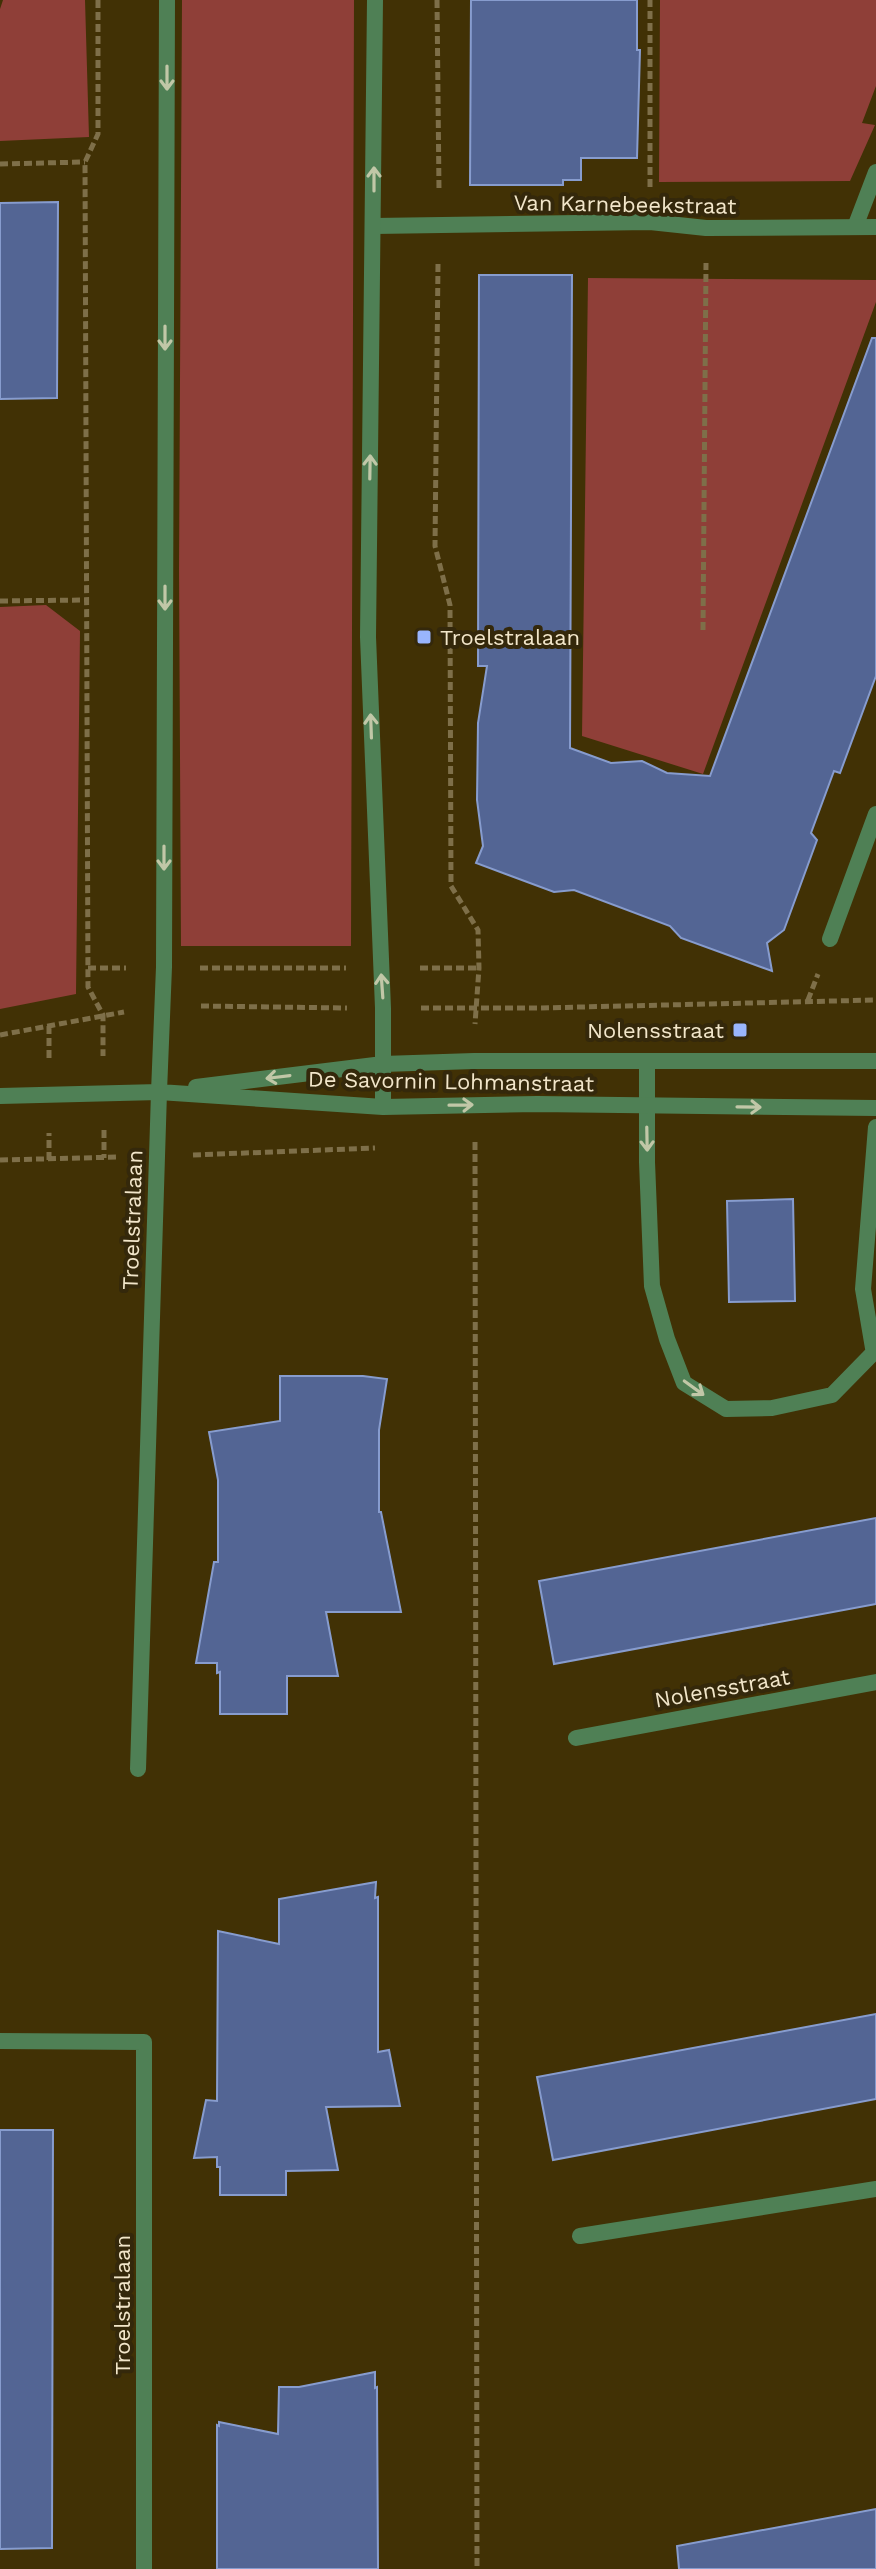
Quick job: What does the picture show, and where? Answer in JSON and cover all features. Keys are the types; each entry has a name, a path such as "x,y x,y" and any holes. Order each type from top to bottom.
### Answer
{"street":[{"name":"Troelstralaan","path":"138,1769 155,1156 164,967 167,0"},
{"path":"375,0 368,637 383,1008 383,1107"},
{"path":"855,227 876,172"},
{"name":"Van Karnebeekstraat","path":"374,226 650,222 706,228 876,227"},
{"path":"830,939 876,814"},
{"name":"De Savornin Lohmanstraat","path":"159,1092 383,1064 474,1061 876,1061"},
{"path":"647,1061 652,1286 684,1383 726,1409 772,1408 832,1395 875,1352 863,1289 876,1127"},
{"name":"De Savornin Lohmanstraat","path":"0,1096 159,1092 383,1107 876,1108"},
{"name":"Nolensstraat","path":"576,1738 876,1682"},
{"name":"Troelstralaan","path":"0,2041 144,2042 144,2569"},
{"path":"580,2236 876,2189"}],"path":[{"path":"98,0 98,134 85,162 85,600 88,987 103,1015 104,1158"},
{"path":"437,0 439,226 435,546 450,605 451,886 478,930 474,1061"},
{"path":"650,0 650,222"},
{"path":"0,164 85,162"},
{"path":"703,630 706,228"},
{"path":"0,601 85,600"},
{"path":"88,968 479,968"},
{"path":"0,1035 163,1006 475,1008 876,1000"},
{"path":"474,1105 477,2569"},
{"path":"0,1160 379,1148"}],"shaded area":[{"path":"3,0 85,0 89,137 0,141 0,9"},
{"path":"182,0 354,0 351,946 181,946"},
{"path":"660,0 876,0 876,86 862,123 875,125 850,181 659,182"},
{"path":"588,278 876,280 876,302 703,774 582,736"},
{"path":"46,605 80,631 76,994 0,1009 0,607"}],"building":[{"path":"471,0 637,0 637,50 640,50 637,158 581,158 581,180 563,180 563,185 470,185"},
{"path":"58,202 57,398 0,399 0,203"},
{"path":"479,275 572,275 570,748 611,763 642,761 667,773 710,776 872,338 876,338 876,676 840,773 834,771 811,833 817,840 784,930 767,943 772,971 681,938 670,926 574,890 554,892 476,863 483,846 477,800 478,723 487,666 478,666"},
{"path":"793,1199 795,1301 729,1302 727,1201"},
{"path":"280,1376 387,1379 379,1430 379,1512 401,1612 326,1612 338,1676 287,1676 287,1714 220,1714 220,1672 217,1673 217,1663 196,1663 214,1562 218,1562 218,1480 209,1432 280,1421"},
{"path":"876,1518 876,1604 554,1664 539,1581"},
{"path":"376,1882 378,2052 389,2050 400,2106 326,2107 338,2170 286,2171 286,2195 220,2195 217,2157 194,2158 206,2100 217,2101 218,1931 279,1944 279,1899"},
{"path":"876,2014 876,2099 553,2160 537,2077"},
{"path":"0,2130 53,2130 52,2548 0,2549"},
{"path":"375,2372 378,2569 217,2569 219,2422 278,2434 279,2387 299,2387"},
{"path":"876,2509 876,2569 679,2569 677,2546"}],"place":[{"name":"Troelstralaan","path":"424,637"},
{"name":"Nolensstraat","path":"740,1030"}]}
